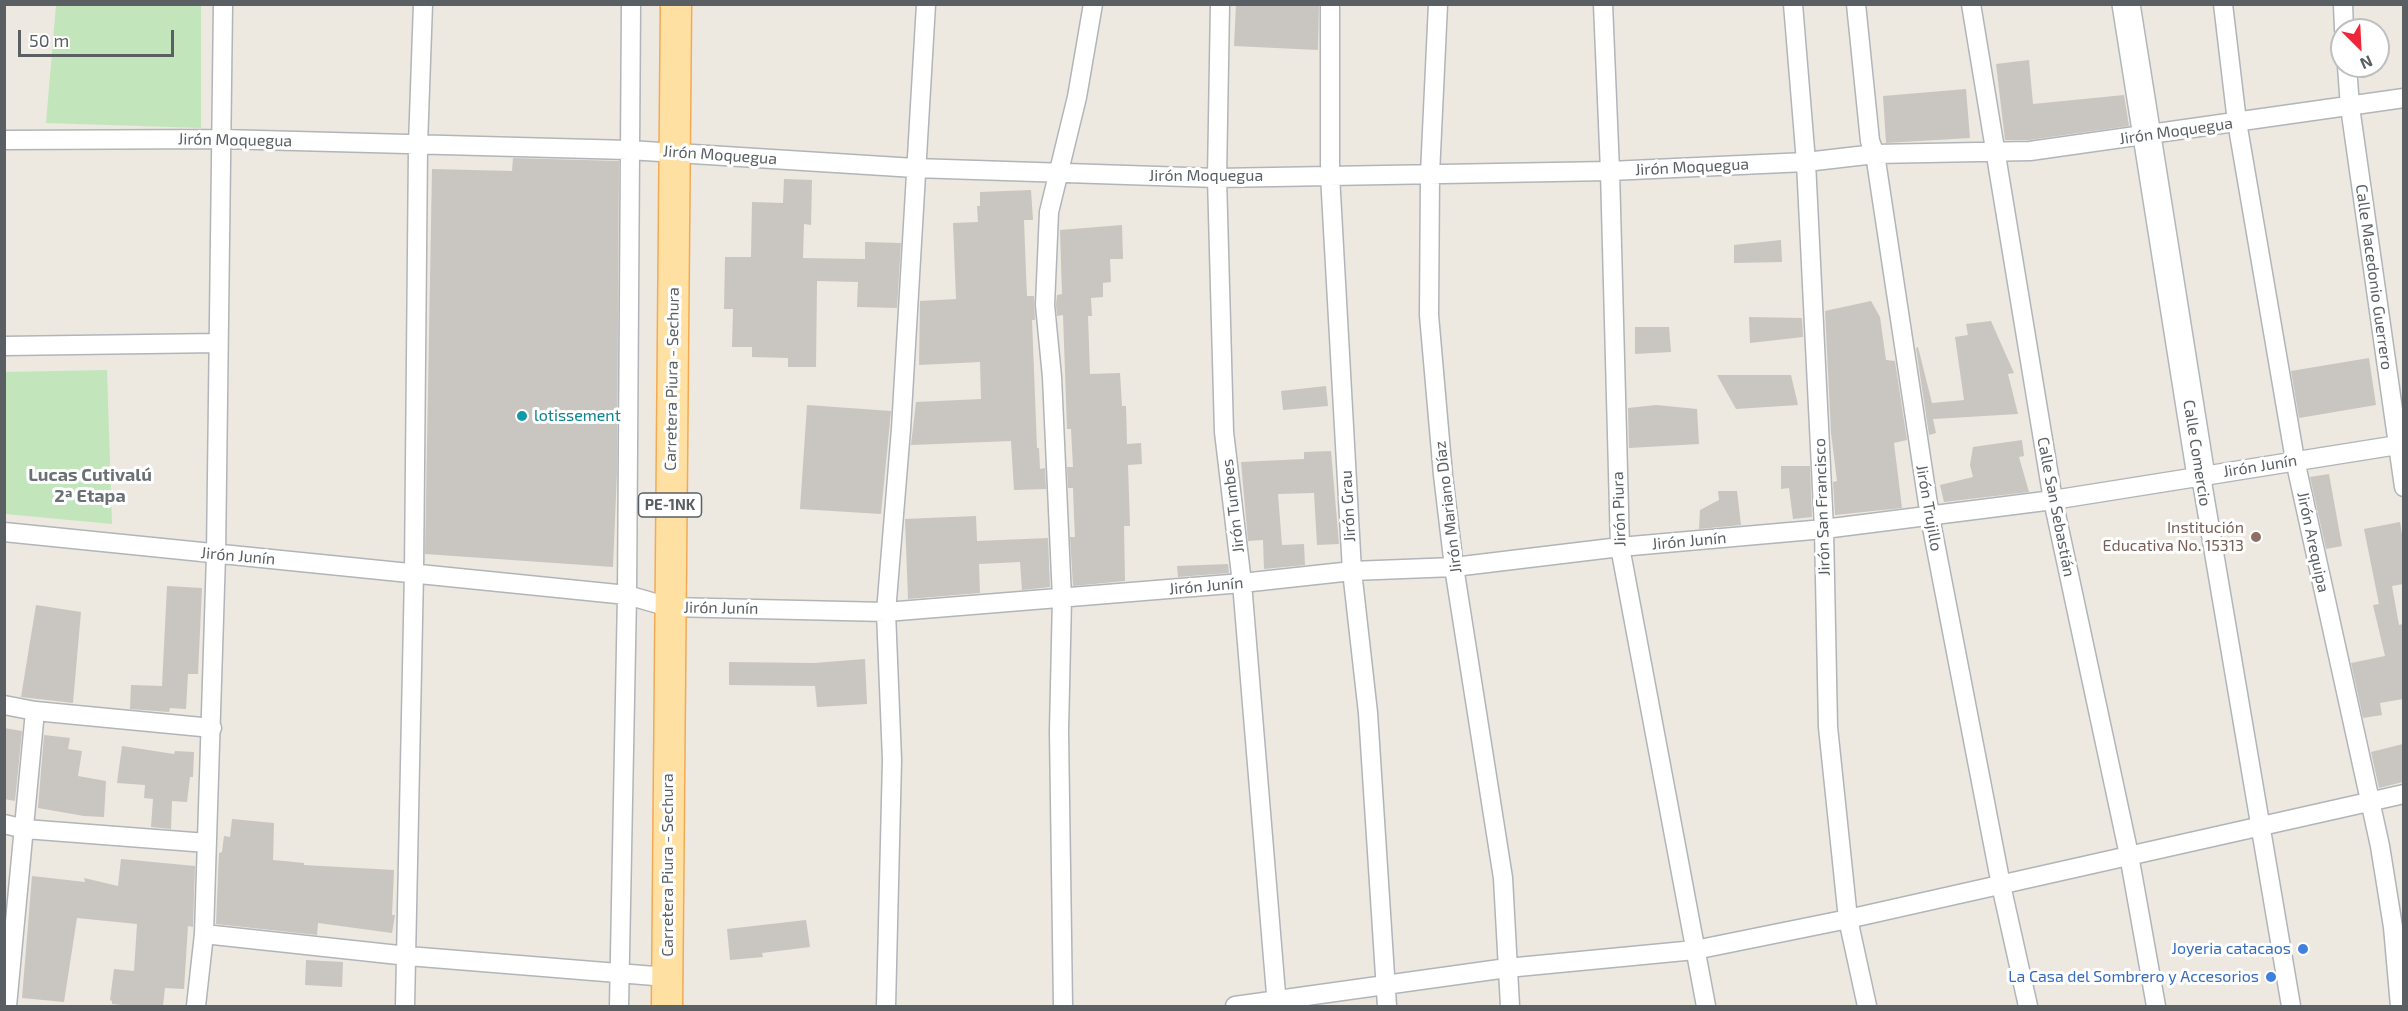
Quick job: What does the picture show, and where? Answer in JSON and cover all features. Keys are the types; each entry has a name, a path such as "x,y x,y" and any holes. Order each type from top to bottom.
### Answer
{"main road":[{"name":"Carretera Piura - Sechura","path":"667,1006 676,4"}],"street":[{"path":"196,1006 204,934 212,729 223,4"},
{"path":"405,1006 408,956 414,572 418,145 423,4"},
{"path":"620,1006 627,595 631,4"},
{"path":"886,1006 892,760 886,612 901,429 926,4"},
{"path":"1063,1006 1059,731 1062,598 1052,377 1045,305 1049,212 1077,97 1093,4"},
{"name":"Jirón Tumbes","path":"1220,4 1217,178 1224,432 1242,583 1277,1004"},
{"name":"Jirón Grau","path":"1330,4 1330,175 1352,570 1369,735 1386,1006"},
{"name":"Jirón Mariano Díaz","path":"1438,4 1430,174 1429,315 1443,475 1454,567 1503,878 1510,1006"},
{"name":"Jirón Piura","path":"1603,4 1620,547 1706,1006"},
{"name":"Jirón San Francisco","path":"1793,4 1806,162 1824,529 1828,727 1848,919 1868,1006"},
{"name":"Jirón Trujillo","path":"1856,4 1870,141 1875,154 1930,517 2001,885 2028,1006"},
{"name":"Calle San Sebastián","path":"1971,4 2053,500 2129,855 2156,1006"},
{"name":"Calle Comercio","path":"2126,4 2201,476 2291,1006"},
{"name":"Jirón Arequipa","path":"2223,4 2237,122 2295,460 2380,846 2392,927 2400,1006"},
{"name":"Calle Macedonio Guerrero","path":"2348,78 2350,107 2400,444 2403,487"},
{"name":"Jirón Moquegua","path":"4,140 222,139 629,150 915,168 1217,178 1610,171 1806,162 1875,154 2030,151 2403,98"},
{"path":"4,345 218,343"},
{"name":"Jirón Junín","path":"4,532 627,595 669,607 886,612 1242,583 1352,570 1454,567 1620,547 1824,529 2053,500 2400,444"},
{"path":"4,705 35,711 212,729"},
{"path":"7,1006 35,711"},
{"path":"1235,1006 1277,1004 1385,984 1507,968 1695,950 1848,919 2403,794"},
{"path":"4,824 25,829 207,843"},
{"path":"204,934 408,956 667,977"}],"green space":[{"path":"56,5 201,5 201,128 46,123"},
{"path":"107,370 112,524 5,514 5,372"}],"building":[{"path":"1236,4 1319,4 1318,50 1234,46"},
{"path":"2029,60 2033,104 2124,95 2129,126 2029,140 2005,140 1996,64"},
{"path":"1966,89 1970,138 1886,143 1883,96"},
{"name":"lotissement","path":"513,158 619,161 617,472 613,567 425,554 432,169 512,171"},
{"path":"784,179 812,180 811,225 804,224 803,258 865,259 865,242 901,243 897,308 857,307 858,282 817,281 816,367 788,367 788,358 752,357 752,347 732,347 733,309 724,309 725,257 751,257 752,202 783,203"},
{"path":"1031,190 1033,220 1024,220 1027,296 1034,296 1035,320 1032,320 1037,448 1039,448 1040,469 1045,468 1046,489 1014,490 1011,441 911,445 916,402 981,399 980,362 919,365 920,301 956,299 953,223 978,222 977,206 980,206 980,192"},
{"path":"1122,225 1123,259 1110,259 1111,282 1103,283 1103,297 1091,298 1092,316 1088,316 1090,374 1120,373 1122,406 1126,406 1127,444 1141,443 1142,464 1128,465 1130,526 1124,526 1125,581 1073,586 1070,537 1075,537 1073,488 1068,488 1067,467 1073,467 1071,429 1067,429 1063,315 1057,316 1056,305 1057,295 1062,294 1060,230"},
{"path":"1781,240 1782,262 1734,263 1734,245"},
{"path":"1871,301 1880,317 1886,360 1895,361 1907,440 1894,443 1902,508 1835,515 1833,482 1837,481 1831,433 1825,311"},
{"path":"1749,317 1802,318 1803,337 1750,343"},
{"path":"1991,321 2014,373 2008,374 2018,414 1933,419 1936,433 1929,435 1916,348 1918,347 1932,403 1964,400 1955,337 1968,335 1966,324"},
{"path":"1635,327 1669,327 1671,352 1635,354"},
{"path":"2369,358 2376,405 2299,418 2291,371"},
{"path":"1717,375 1791,375 1798,405 1736,409"},
{"path":"1326,386 1328,406 1283,410 1281,391"},
{"path":"807,405 891,411 881,514 800,509"},
{"path":"1656,405 1697,409 1699,444 1629,448 1628,408"},
{"path":"2022,440 2024,456 2019,457 2029,492 1944,502 1940,485 1973,477 1970,465 1973,447"},
{"path":"1331,451 1339,544 1317,545 1314,493 1278,494 1282,545 1304,544 1305,565 1264,569 1263,540 1248,541 1241,462 1304,459 1304,452"},
{"path":"1781,466 1810,466 1812,517 1793,519 1789,488 1781,489"},
{"path":"2329,474 2342,546 2326,549 2310,477"},
{"path":"1718,491 1737,491 1741,525 1699,529 1700,510 1719,500"},
{"path":"976,516 977,541 1048,538 1050,587 1022,590 1020,562 979,564 980,593 908,599 905,519"},
{"path":"2400,522 2403,541 2403,584 2392,586 2399,625 2403,624 2403,699 2380,703 2382,715 2363,718 2351,663 2385,656 2373,605 2379,604 2364,529"},
{"path":"1228,564 1229,573 1178,577 1177,566"},
{"path":"167,586 202,588 198,674 188,674 186,709 170,708 169,712 130,709 131,685 162,686"},
{"path":"36,605 81,612 73,703 21,697"},
{"path":"865,659 867,704 817,707 815,686 729,685 729,662 814,663"},
{"path":"4,728 22,731 15,801 4,799"},
{"path":"44,735 70,738 68,749 82,751 78,776 106,781 104,817 38,808"},
{"path":"2403,744 2403,782 2379,788 2371,752"},
{"path":"122,746 174,754 175,751 194,752 193,777 190,777 187,802 172,801 171,829 151,827 153,799 144,798 145,785 117,783"},
{"path":"232,819 274,823 273,860 304,863 304,865 394,870 392,915 395,915 392,933 318,923 317,935 216,924 219,853 222,852 224,836 230,837"},
{"path":"121,859 195,866 193,927 188,926 184,989 165,988 163,1006 112,1004 110,1000 114,969 134,971 137,924 77,918 64,1002 22,998 32,876 85,882 84,878 118,886"},
{"path":"806,920 810,947 762,953 763,957 730,960 727,929"},
{"path":"306,960 343,962 342,987 305,985"}],"place":[{"name":"lotissement","path":"522,416"},
{"name":"Institución Educativa No. 15313","path":"2256,537"},
{"name":"Joyeria catacaos","path":"2303,949"},
{"name":"La Casa del Sombrero y Accesorios","path":"2271,977"}],"district":[{"name":"Lucas Cutivalú 2ª Etapa","path":"90,485"}]}
